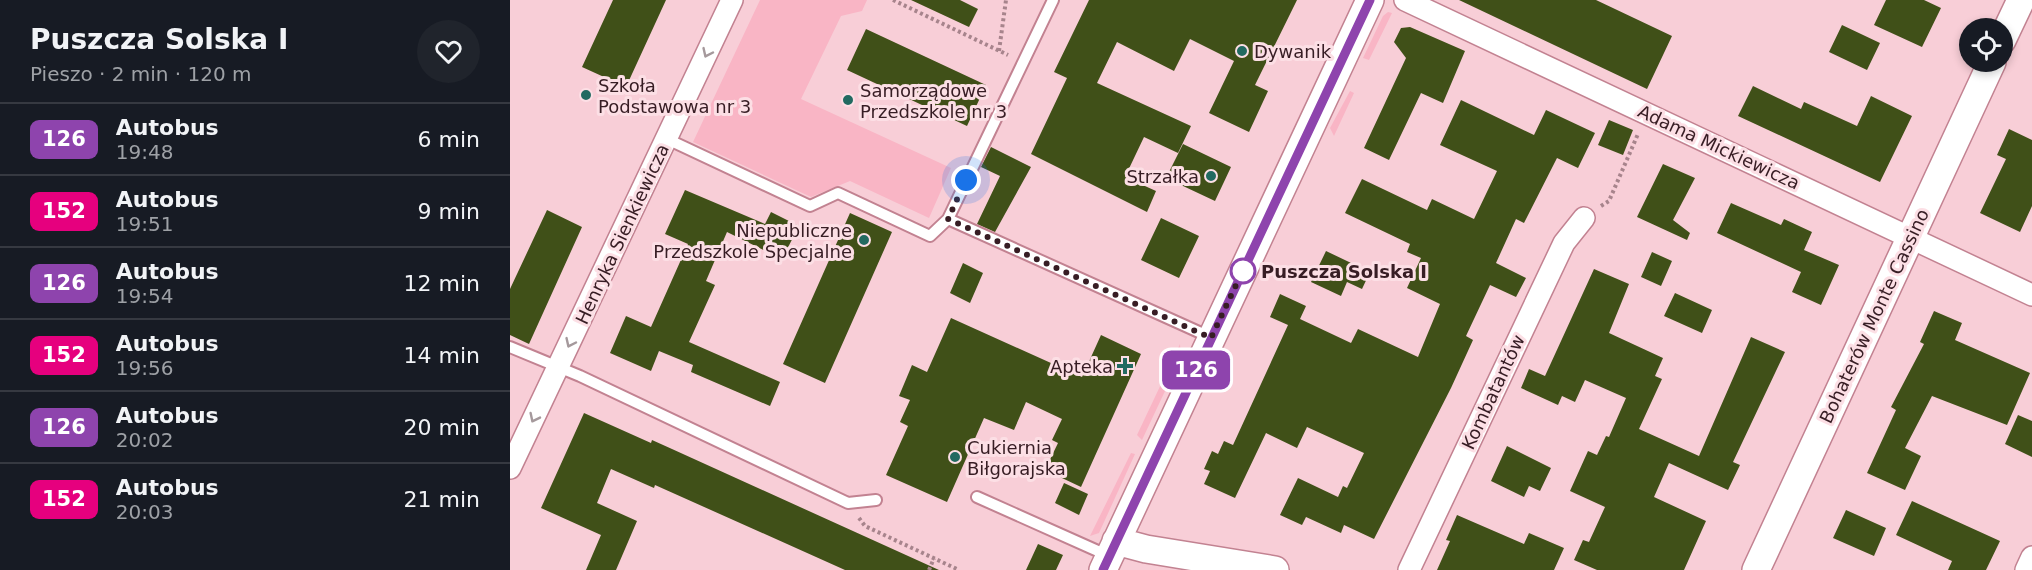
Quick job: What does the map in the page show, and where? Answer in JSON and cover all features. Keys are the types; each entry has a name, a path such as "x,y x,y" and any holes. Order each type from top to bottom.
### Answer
{"street":[{"name":"Henryka Sienkiewicza","path":"510,468 732,0"},
{"path":"1110,556 1370,0"},
{"name":"Adama Mickiewicza","path":"1406,0 2032,294"},
{"path":"2012,18 2021,0"},
{"name":"Bohaterów Monte Cassino","path":"1756,570 1987,72"},
{"name":"Kombatantów","path":"1409,570 1564,243 1584,218"},
{"path":"1110,556 1138,548 1275,570"},
{"path":"2026,570 2032,557"}],"lane":[{"path":"667,139 810,206 838,193 930,236 948,219 1053,0"},
{"path":"948,219 1211,338"},
{"path":"510,347 848,503 876,500"},
{"path":"977,497 1110,556"}],"path":[{"path":"892,0 1023,62"},
{"path":"999,51 1006,0"},
{"path":"1584,218 1609,201 1647,113"},
{"path":"848,503 865,526 959,570"},
{"path":"929,570 934,558"}],"shaded area":[{"path":"760,0 867,0 862,11 841,16 801,99 951,168 929,218 850,181 811,197 693,142"},
{"path":"1388,12 1392,13 1369,60 1363,58 1383,16"},
{"path":"1350,91 1354,93 1334,136 1330,128"},
{"path":"1180,344 1181,357 1142,440 1137,435"},
{"path":"1131,453 1135,454 1099,533 1090,536"}],"building":[{"path":"613,0 666,0 626,87 582,67"},
{"path":"911,0 960,0 978,9 969,27"},
{"path":"1089,0 1297,0 1255,85 1268,91 1249,132 1209,113 1234,61 1190,39 1174,71 1117,42 1097,83 1191,126 1178,153 1144,137 1125,177 1156,191 1147,212 1031,154 1067,78 1054,72"},
{"path":"1459,0 1596,0 1672,36 1647,89"},
{"path":"1886,0 1924,0 1941,8 1922,47 1874,25"},
{"path":"1842,25 1880,43 1867,70 1829,52"},
{"path":"1410,27 1465,51 1443,103 1421,93 1389,160 1364,148 1406,58 1394,42 1401,28"},
{"path":"866,29 986,85 967,126 847,70"},
{"path":"1753,86 1801,109 1804,102 1857,126 1871,96 1912,116 1880,182 1738,116"},
{"path":"1461,100 1534,135 1546,110 1595,133 1578,168 1557,158 1524,223 1516,219 1496,263 1526,278 1516,297 1490,285 1466,336 1473,340 1374,539 1344,525 1341,533 1306,517 1302,525 1280,515 1298,478 1338,497 1343,486 1347,488 1364,453 1307,427 1297,448 1266,433 1235,498 1204,484 1210,471 1204,469 1212,451 1218,454 1224,441 1233,445 1288,325 1270,317 1280,294 1306,306 1300,319 1351,343 1358,329 1418,357 1440,304 1407,288 1421,258 1407,252 1410,244 1345,213 1362,179 1427,210 1432,199 1474,219 1497,171 1440,145"},
{"path":"1609,120 1633,130 1623,155 1598,145"},
{"path":"2009,129 2032,140 2032,206 2020,232 1980,213 2006,159 1997,155"},
{"path":"1183,144 1231,167 1215,201 1166,178"},
{"path":"991,147 1031,167 995,232 977,224 1000,176 981,167"},
{"path":"1663,164 1695,178 1673,220 1690,233 1687,240 1637,217"},
{"path":"685,190 765,224 771,212 799,226 782,259 727,232 706,281 715,285 689,342 780,382 770,406 691,372 693,365 659,351 651,371 610,353 626,316 651,327 688,244 665,234"},
{"path":"1731,203 1781,225 1784,219 1812,232 1804,250 1839,265 1821,305 1792,292 1801,272 1717,233"},
{"path":"547,210 582,227 529,344 510,335 510,289"},
{"path":"850,213 892,232 825,383 783,364"},
{"path":"1161,218 1199,236 1179,278 1141,260"},
{"path":"1326,251 1370,272 1362,289 1347,282 1341,296 1311,282"},
{"path":"1652,252 1672,261 1661,286 1641,277"},
{"path":"963,263 983,273 970,303 950,293"},
{"path":"1594,269 1629,284 1609,333 1663,358 1655,376 1662,379 1639,429 1699,456 1751,337 1785,352 1733,462 1740,465 1728,490 1669,463 1654,497 1706,521 1684,570 1597,570 1574,560 1583,540 1589,542 1605,507 1570,491 1588,451 1597,455 1606,436 1609,437 1626,398 1585,380 1575,402 1562,396 1558,405 1521,388 1529,369 1545,376"},
{"path":"1675,293 1712,310 1702,333 1664,316"},
{"path":"1934,311 1962,323 1955,340 2030,373 2007,425 1932,396 1905,448 1921,456 1905,490 1867,473 1896,410 1891,407 1924,344 1920,342"},
{"path":"951,318 1082,377 1101,335 1141,354 1081,487 1045,470 1058,443 1052,440 1062,419 1026,402 1014,430 984,418 947,502 886,475 908,426 900,422 910,400 899,396 912,365 927,372"},
{"path":"584,413 651,443 652,440 939,570 845,570 655,485 654,488 611,469 597,503 637,521 616,570 586,570 601,535 541,508"},
{"path":"2018,415 2032,421 2032,457 2005,444"},
{"path":"1507,446 1551,468 1540,491 1529,486 1524,497 1491,481"},
{"path":"1064,483 1088,494 1079,515 1055,503"},
{"path":"1912,501 2000,541 1986,570 1948,570 1952,561 1896,535"},
{"path":"1846,510 1886,528 1874,556 1833,538"},
{"path":"1457,515 1524,544 1529,533 1564,548 1554,570 1437,570 1450,541 1446,540"},
{"path":"1038,544 1063,555 1056,570 1026,570"}],"bus line":[{"name":"126","path":"1103,570 1370,0"}],"place":[{"name":"Dywanik","path":"1242,51"},
{"name":"Szkoła Podstawowa nr 3","path":"586,95"},
{"name":"Samorządowe Przedszkole nr 3","path":"848,100"},
{"name":"Strzałka","path":"1211,176"},
{"name":"Niepubliczne Przedszkole Specjalne","path":"864,240"},
{"name":"Puszcza Solska I","path":"1243,271"},
{"name":"Apteka","path":"1125,366"},
{"name":"Cukiernia Biłgorajska","path":"955,457"}],"route":[{"path":"966,180 948,219 1211,338 1247,262 1243,271"}]}
